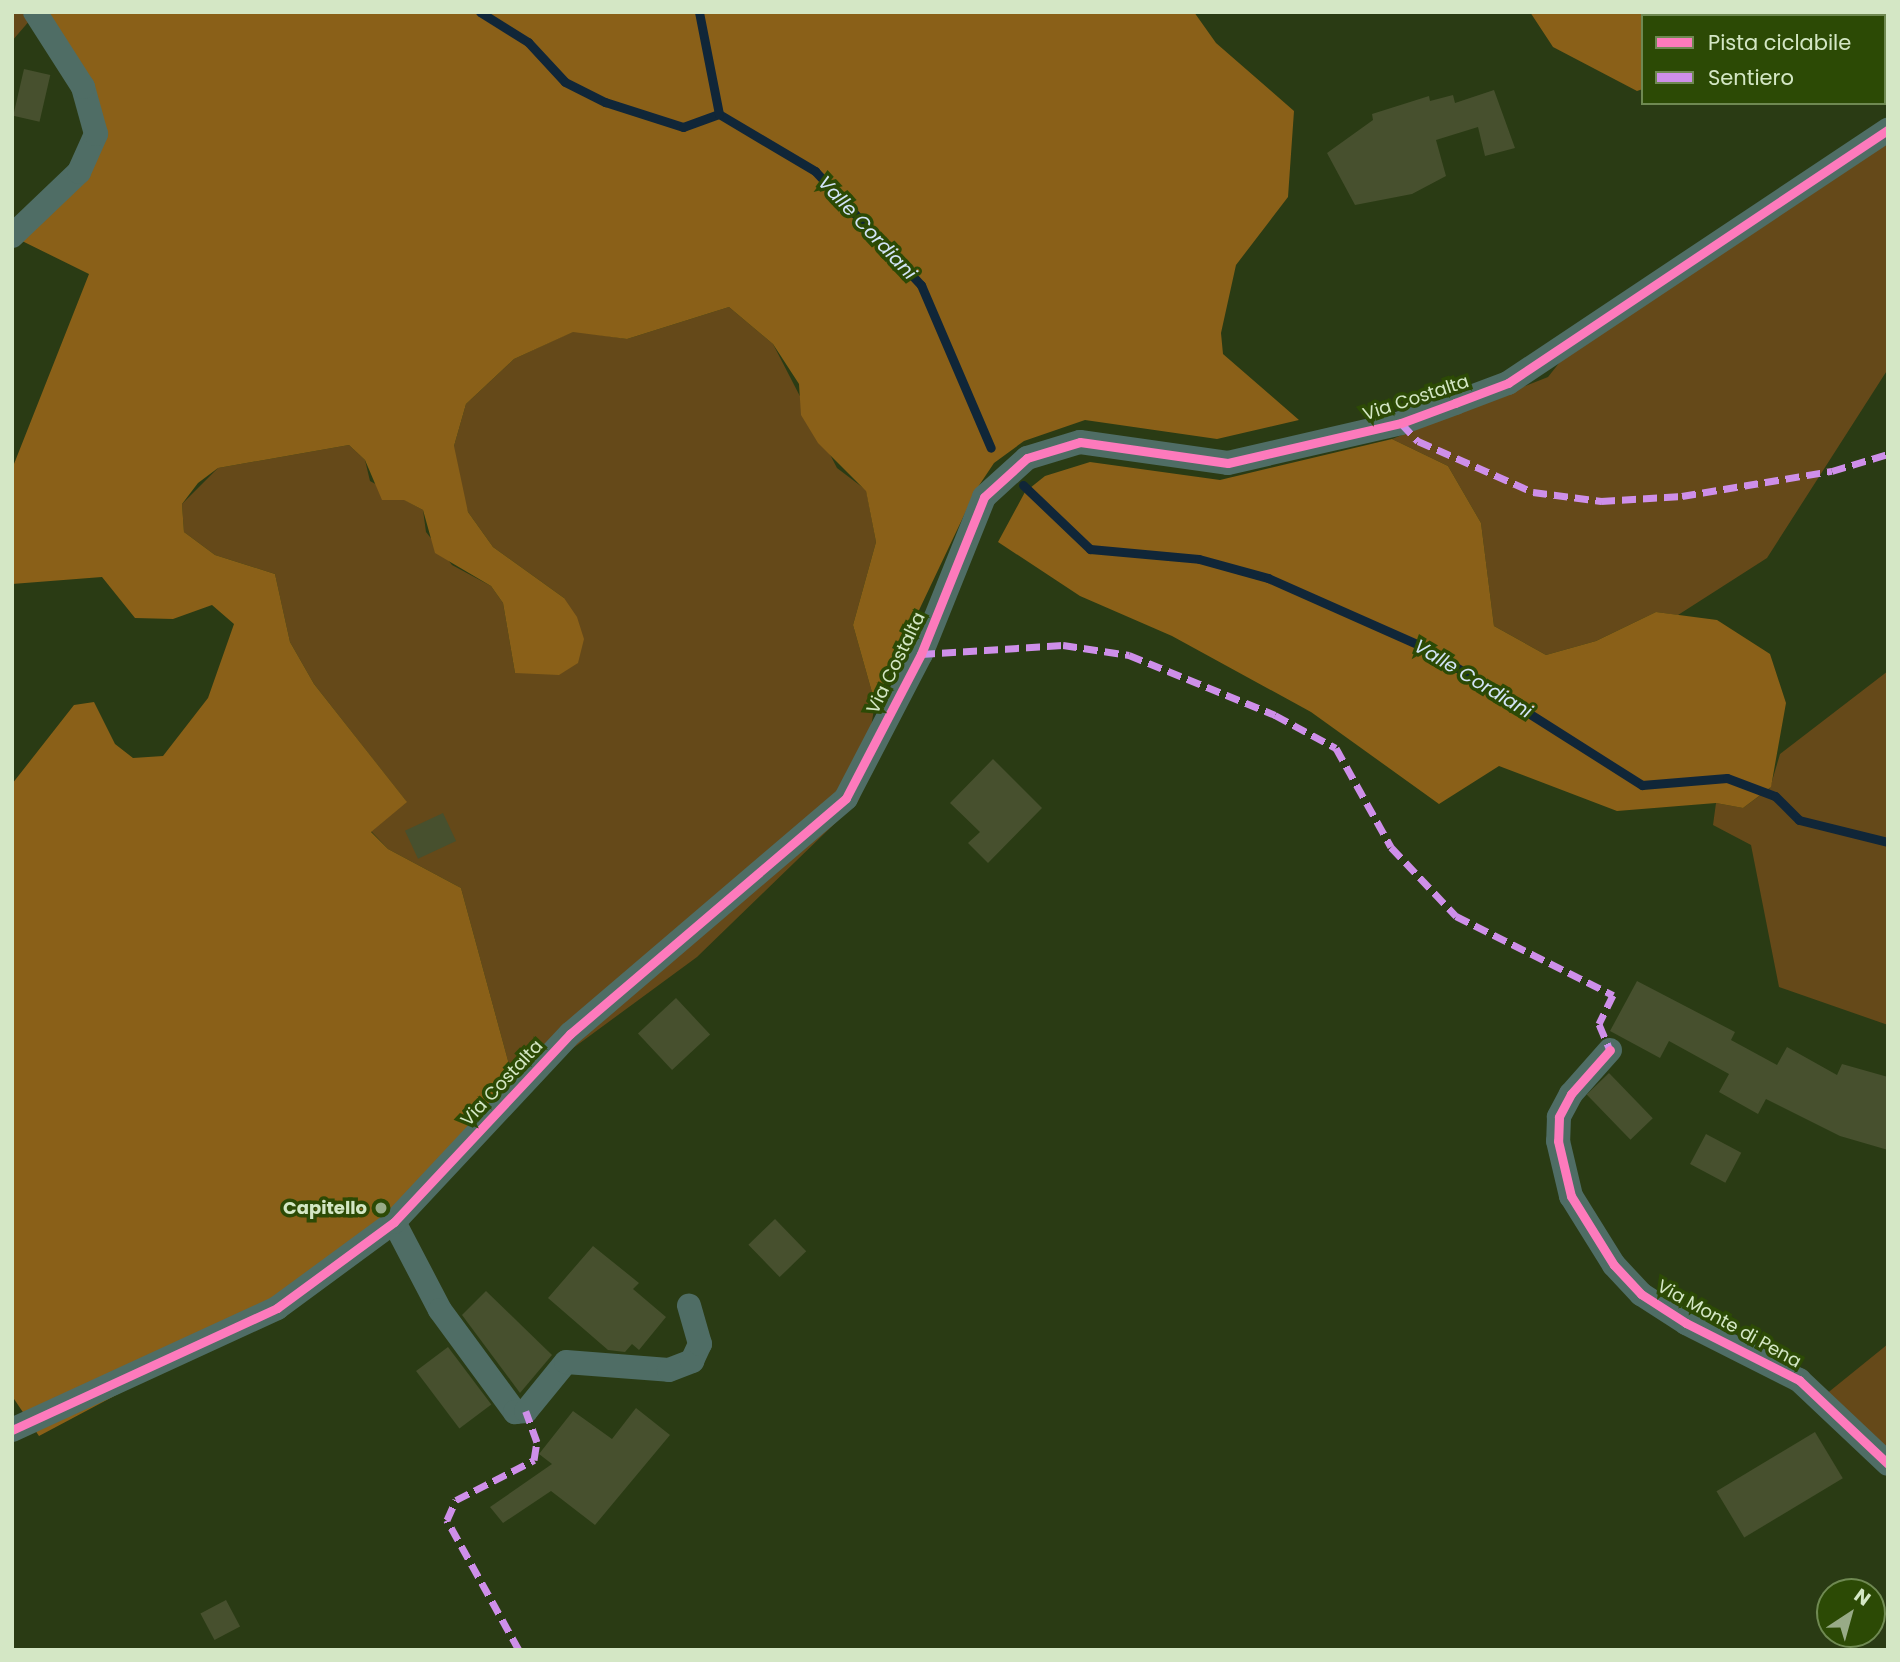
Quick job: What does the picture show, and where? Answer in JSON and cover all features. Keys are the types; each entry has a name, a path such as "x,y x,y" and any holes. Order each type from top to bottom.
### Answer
{"street":[{"path":"12,236 79,173 96,134 83,87 35,12"},
{"name":"Via Costalta","path":"12,1430 277,1308 394,1222 570,1034 846,798 921,654 984,497 1027,458 1080,442 1228,463 1401,423 1508,383 1888,130"},
{"name":"Via Monte di Pena","path":"1610,1050 1571,1094 1559,1117 1558,1141 1571,1196 1614,1265 1641,1294 1686,1323 1799,1380 1888,1464"},
{"path":"394,1222 440,1310 515,1412 526,1410 566,1362 669,1370 692,1361 700,1345 689,1306"}],"shaded area":[{"path":"12,12 37,12 12,41"},
{"path":"43,12 1194,12 1216,43 1294,111 1288,197 1236,265 1221,333 1223,354 1299,420 1217,439 1085,420 1024,441 994,463 976,490 875,703 853,625 876,542 866,491 818,443 801,415 799,384 773,344 729,307 627,339 573,332 514,359 466,404 454,446 468,512 493,547 564,598 577,617 584,639 578,663 559,675 515,673 503,603 491,586 435,553 423,510 404,500 382,500 365,460 349,445 218,468 198,483 182,504 184,532 215,555 275,574 290,642 314,684 407,802 371,832 388,849 461,888 516,1090 299,1298 39,1436 12,1396 12,784 74,705 94,702 115,744 133,758 163,756 208,698 234,624 212,605 173,619 135,618 102,577 12,584 12,469 89,274 18,239 107,133"},
{"path":"1530,12 1730,14 1641,14 1641,90 1637,91 1553,47"},
{"path":"1888,128 1888,369 1767,558 1678,615 1656,612 1596,641 1546,655 1494,626 1481,523 1448,466 1392,439 1548,377 1594,319"},
{"path":"729,307 773,344 837,468 866,490 876,542 853,625 875,703 859,800 697,957 516,1090 461,888 388,849 371,831 406,801 314,684 290,642 275,574 215,555 184,532 182,504 218,468 349,445 365,460 370,481 423,510 426,532 452,565 491,586 503,603 515,673 564,598 493,547 468,512 454,472 454,446 466,404 514,359 574,331 627,339"},
{"path":"1392,439 1448,466 1481,523 1494,626 1546,655 1596,641 1656,612 1717,620 1770,654 1786,703 1771,787 1743,808 1716,803 1617,811 1499,766 1439,804 1311,712 1172,636 1080,596 998,542 1025,492 1045,476 1090,462 1220,480"},
{"path":"1888,671 1888,1025 1779,987 1751,845 1713,825 1716,803 1743,808 1770,788 1780,754"},
{"path":"1888,1344 1888,1454 1825,1395"}],"building":[{"path":"24,69 50,75 40,122 13,116"},
{"path":"1494,90 1515,148 1485,156 1478,127 1436,140 1446,176 1412,194 1355,205 1327,153 1373,120 1372,114 1429,96 1430,101 1453,95 1455,103"},
{"path":"993,759 1042,808 988,863 968,843 980,832 950,803"},
{"path":"443,813 456,841 418,859 405,831"},
{"path":"1637,981 1735,1032 1731,1040 1777,1065 1787,1047 1837,1075 1842,1064 1888,1077 1888,1150 1840,1136 1766,1099 1758,1114 1719,1092 1729,1074 1669,1041 1660,1058 1610,1031"},
{"path":"676,998 710,1035 672,1070 638,1033"},
{"path":"1609,1073 1653,1118 1630,1140 1587,1095"},
{"path":"1706,1134 1741,1153 1725,1183 1690,1164"},
{"path":"775,1219 806,1251 780,1277 748,1245"},
{"path":"593,1246 639,1283 633,1289 666,1317 639,1350 632,1344 625,1352 608,1350 548,1298"},
{"path":"486,1291 552,1355 520,1393 462,1315"},
{"path":"448,1347 491,1405 459,1429 416,1371"},
{"path":"636,1408 670,1435 595,1525 551,1491 503,1523 490,1507 552,1464 539,1454 573,1411 612,1439"},
{"path":"1815,1432 1843,1478 1744,1538 1716,1491"},
{"path":"226,1600 240,1626 214,1640 200,1614"}],"waterway":[{"name":"Valle Cordiani","path":"480,12 528,42 565,82 605,102 683,127 719,114 815,171 921,285 991,448"},
{"path":"699,12 719,114"},
{"name":"Valle Cordiani","path":"1023,485 1090,549 1199,559 1268,578 1426,648 1642,785 1727,778 1775,796 1799,820 1888,842"}],"marked path":[{"path":"1401,423 1418,441 1533,492 1601,501 1682,496 1832,471 1888,454"},
{"path":"921,654 1063,645 1129,655 1275,715 1336,748 1391,847 1456,916 1613,995 1599,1024 1610,1050"},
{"path":"519,1650 447,1520 456,1500 534,1460 537,1442 526,1411"}],"cycle path":[{"path":"12,1430 277,1308 394,1222 570,1034 846,798 921,654 984,497 1027,458 1080,442 1228,463 1401,423 1508,383 1888,130"},
{"path":"1610,1050 1571,1094 1559,1117 1558,1141 1571,1196 1614,1265 1641,1294 1686,1323 1799,1380 1888,1464"}],"place":[{"name":"Capitello","path":"381,1208"}]}
